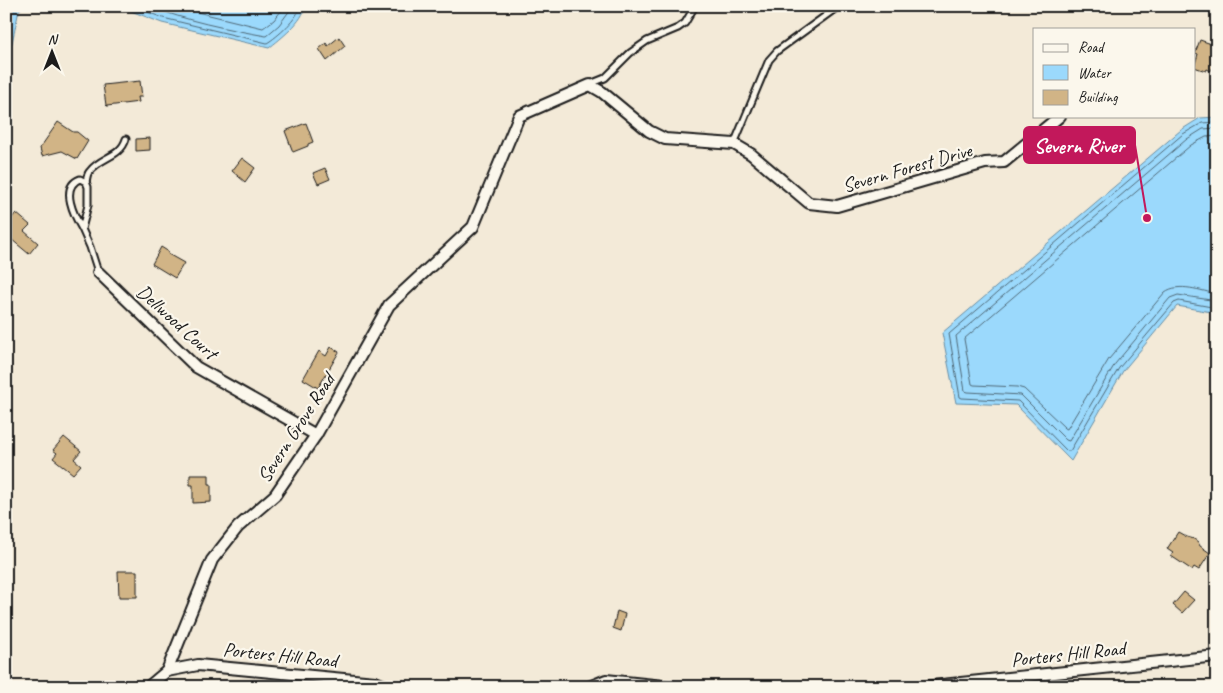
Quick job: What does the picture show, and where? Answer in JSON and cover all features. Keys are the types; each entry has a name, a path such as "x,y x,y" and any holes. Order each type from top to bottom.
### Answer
{"street":[{"name":"Severn Forest Drive","path":"590,84 649,131 665,139 734,144 751,154 809,203 837,206 985,163 1004,162 1058,118"},
{"name":"Severn Grove Road","path":"148,687 168,671 212,560 238,527 275,495 316,435 389,305 473,227 519,116 590,84"},
{"name":"Dellwood Court","path":"98,272 196,367 316,435"},
{"name":"Porters Hill Road","path":"923,687 1217,656"},
{"name":"Porters Hill Road","path":"168,671 198,665 375,682 388,687"},
{"path":"589,687 606,680 673,687"}],"lane":[{"path":"590,84 605,78 630,53 647,41 678,28 685,23 695,6"},
{"path":"734,144 769,60 784,46 839,6"},
{"path":"82,229 88,205 88,187 86,182 89,171 115,154 124,146 126,140"},
{"path":"86,182 75,181 72,185 70,198 72,213 90,247 98,272"}],"water":[{"path":"6,6 24,6 19,10 12,43 6,51"},
{"path":"118,6 305,6 304,12 296,24 269,48 162,23"},
{"path":"1217,117 1217,313 1177,306 1123,371 1071,461 1016,405 956,403 942,333 1181,130 1200,118"}],"building":[{"path":"339,37 345,46 327,61 319,49 326,43 328,46"},
{"path":"1200,40 1217,46 1217,70 1212,68 1211,71 1207,69 1206,71 1196,68 1198,54 1196,50"},
{"path":"140,81 142,97 138,97 139,102 106,105 103,85"},
{"path":"58,122 73,132 77,132 88,141 77,159 62,151 42,156 40,148"},
{"path":"306,123 313,142 293,152 285,131"},
{"path":"150,138 150,150 136,151 136,139"},
{"path":"242,158 255,168 245,182 232,171"},
{"path":"325,168 330,179 318,184 313,173"},
{"path":"16,213 30,225 24,231 38,243 29,254 11,239 6,244 6,225"},
{"path":"161,247 169,252 168,254 184,263 175,278 152,264"},
{"path":"331,347 339,352 318,388 303,379 319,351 326,356"},
{"path":"64,437 81,451 74,459 81,465 73,474 53,458 57,453 53,450"},
{"path":"190,475 209,475 211,502 193,503 193,485 190,485"},
{"path":"1178,532 1194,539 1210,553 1199,570 1194,567 1192,570 1171,556 1173,553 1167,549"},
{"path":"118,571 137,571 137,597 119,597"},
{"path":"1184,592 1194,600 1182,613 1173,605"},
{"path":"617,611 625,614 621,631 613,628"}],"place":[{"name":"Severn River","path":"1147,218"}]}
